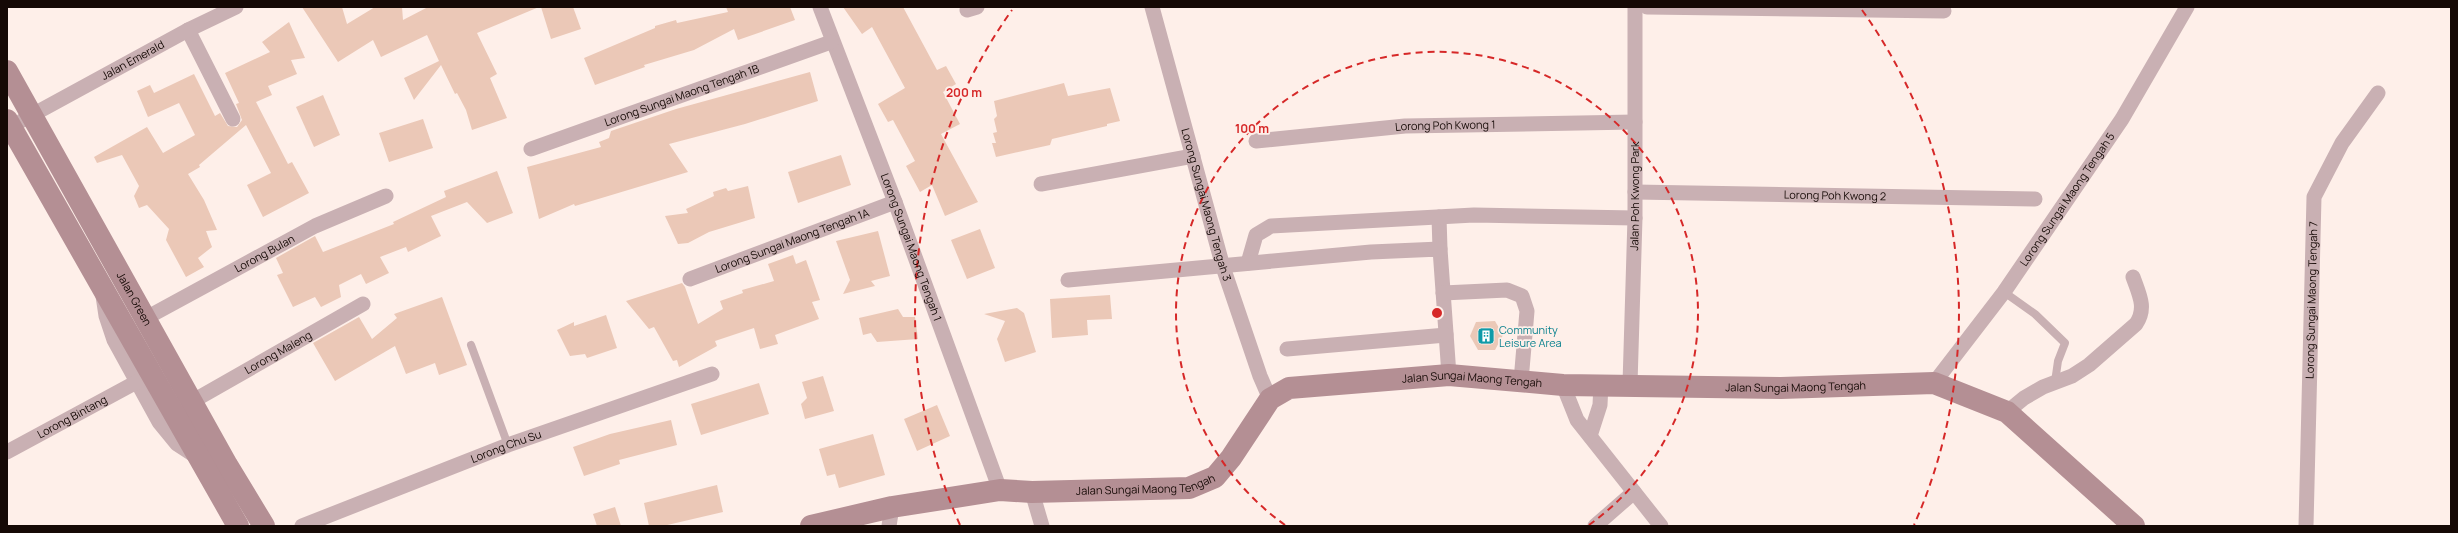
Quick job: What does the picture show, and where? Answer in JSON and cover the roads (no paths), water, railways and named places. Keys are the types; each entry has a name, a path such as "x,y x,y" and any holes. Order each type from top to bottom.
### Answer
{"street":[{"name":"Jalan Emerald","path":"8,126 188,30 236,7"},
{"name":"Lorong Sungai Maong Tengah 1","path":"820,7 831,42 895,202 1000,490"},
{"name":"Lorong Sungai Maong Tengah 3","path":"1152,7 1223,267 1260,376 1270,398"},
{"name":"Jalan Poh Kwong Park","path":"1630,384 1635,218 1635,7"},
{"path":"1647,7 1944,11"},
{"name":"Lorong Sungai Maong Tengah 5","path":"1934,383 2004,292 2122,119 2187,7"},
{"path":"188,30 233,118"},
{"name":"Lorong Sungai Maong Tengah 1B","path":"531,149 831,42"},
{"name":"Jalan Green","path":"7,71 30,115 146,318 227,465 264,526"},
{"name":"Lorong Sungai Maong Tengah 7","path":"2306,526 2314,197 2342,143 2378,93"},
{"name":"Lorong Poh Kwong 1","path":"1256,141 1405,126 1635,122"},
{"name":"Jalan Green","path":"8,126 103,286 144,378 202,460 238,526"},
{"path":"1041,184 1193,156"},
{"name":"Lorong Poh Kwong 2","path":"1635,192 2035,199"},
{"name":"Lorong Bulan","path":"146,318 315,226 386,196"},
{"name":"Lorong Sungai Maong Tengah 1A","path":"690,279 895,202"},
{"path":"1248,263 1256,235 1271,226 1474,215 1635,218"},
{"path":"1439,217 1449,375"},
{"path":"1068,280 1223,267 1248,263 1371,252 1440,249"},
{"path":"2007,412 2024,398 2055,382 2072,376 2089,365 2136,324 2141,317 2143,306 2133,277"},
{"path":"1443,293 1507,290 1522,296 1527,311 1521,381"},
{"name":"Lorong Maleng","path":"193,402 363,304"},
{"path":"1287,349 1446,335"},
{"name":"Lorong Chu Su","path":"302,526 508,445 712,374"},
{"name":"Jalan Sungai Maong Tengah","path":"811,526 891,517 1000,490 1032,492 1189,488 1215,477 1231,458 1270,398 1289,388 1449,375 1563,385 1630,384 1781,388 1934,383 2007,412 2134,526"},
{"name":"Lorong Bintang","path":"7,452 144,378"},
{"path":"1590,436 1600,405 1601,384"},
{"path":"1563,385 1577,420 1661,526"},
{"path":"1032,492 1042,526"},
{"path":"1594,526 1634,492"}],"lane":[{"path":"2004,292 2035,314 2065,343 2058,361 2055,382"},
{"path":"471,345 508,445"}],"place":[{"name":"Community Leisure Area","path":"1486,336"}]}
